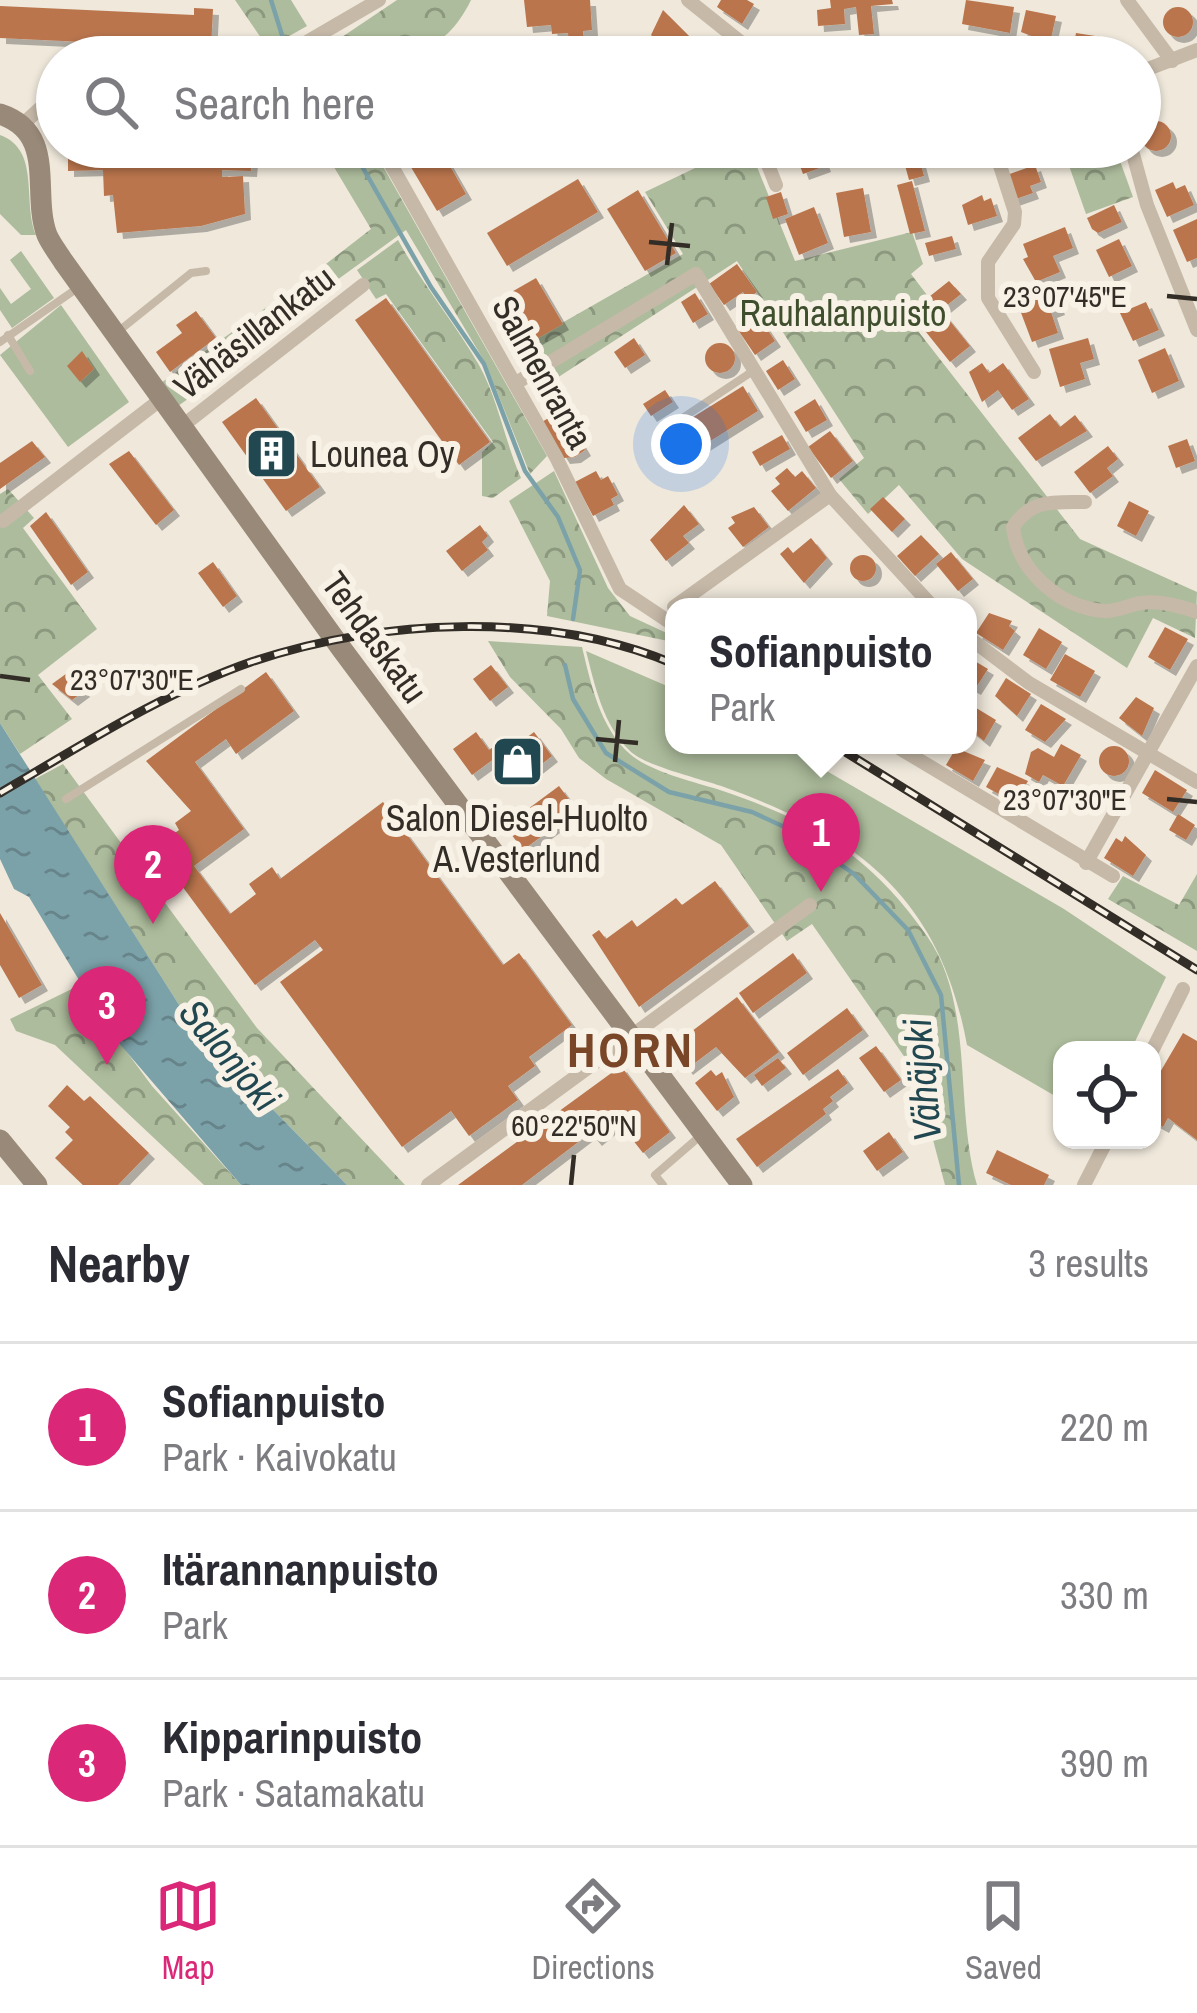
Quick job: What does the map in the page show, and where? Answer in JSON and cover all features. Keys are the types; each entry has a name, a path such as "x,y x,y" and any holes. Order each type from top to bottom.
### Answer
{"street":[{"path":"322,36 379,0"},
{"path":"688,0 733,36"},
{"path":"1126,0 1153,36"},
{"path":"1161,46 1172,61"},
{"path":"1161,65 1197,50"},
{"path":"0,114 22,125 36,112"},
{"name":"Tehdaskatu","path":"22,125 36,151"},
{"name":"Tehdaskatu","path":"42,168 47,235 80,286 742,1185"},
{"name":"Salmenranta","path":"393,168 516,383 620,589 665,620"},
{"path":"769,168 776,185"},
{"path":"1001,168 1015,212 1014,224 988,262 988,298 1034,373"},
{"path":"1137,168 1197,330"},
{"path":"516,383 696,274 830,496 925,598"},
{"name":"Vähäsillankatu","path":"181,427 363,285"},
{"name":"Vähäsillankatu","path":"3,521 160,400"},
{"path":"687,598 830,496"},
{"path":"1085,502 1042,502 1024,511 1013,527 1015,546 1040,583 1075,603 1106,611 1141,603 1197,612"},
{"path":"659,617 665,613"},
{"path":"977,644 1029,683 1197,782"},
{"path":"1087,863 1197,666"},
{"path":"909,754 1113,876"},
{"path":"428,1185 810,905"},
{"path":"1159,1041 1190,993"},
{"path":"0,1140 37,1185"},
{"path":"1084,1185 1102,1149"}],"lane":[{"path":"114,334 191,273 206,271"},
{"path":"30,370 4,339 80,286"},
{"path":"678,421 754,370"},
{"path":"66,799 241,689"},
{"path":"663,1185 656,1175 704,1132"}],"green space":[{"path":"235,0 291,0 307,26 289,36 260,36"},
{"path":"397,0 471,0 444,36 343,36"},
{"path":"0,135 13,142 26,164 36,235 21,235 0,214"},
{"path":"335,168 384,168 547,456 530,474 486,364 406,230 337,280 326,264 371,229"},
{"name":"Rauhalanpuisto","path":"695,168 757,168 795,261 912,232 923,264 911,274 927,295 904,313 1080,539 1197,592 1195,638 1153,618 1127,668 962,559 899,485 868,514 839,479 864,458 737,261 540,389 518,348 683,254 645,192"},
{"path":"1070,168 1123,168 1133,197 1086,214"},
{"path":"398,240 479,365 491,392 521,478 493,498 482,496 482,452 493,442 386,294 376,299 357,270"},
{"path":"21,251 54,298 12,328 0,310 0,288 11,304 31,289 10,260"},
{"path":"314,273 326,288 195,383 199,391 178,406 161,383"},
{"path":"61,305 129,402 68,447 0,355"},
{"path":"554,471 608,588 630,616 665,632 665,640 547,616 550,581 509,501"},
{"path":"8,489 34,518 23,528 97,629 38,675 72,719 20,754 0,723 0,494"},
{"path":"488,641 582,647 604,718 630,754 662,772 756,803 813,830 862,863 906,908 942,963 952,993 977,1185 945,1185 915,1072 812,924 787,941 721,845 606,779 579,758 561,729 510,677"},
{"path":"586,651 665,685 665,754 797,754 1064,909 1166,977 1135,1041 1053,1041 1053,1095 967,1045 936,949 914,911 886,879 815,827 724,787 648,762 630,751 607,717"},
{"path":"63,764 257,1028 405,1185 347,1185 195,1030 35,779"},
{"path":"1197,874 1197,951 1108,899 1123,876 1179,905"},
{"path":"78,986 152,1086 241,1185 204,1185 55,1045 16,1031 10,1019"}],"water":[{"path":"0,723 195,1030 347,1185 241,1185 112,1035 29,897 14,889 0,859"}],"building":[{"path":"524,0 590,0 592,30 583,31 583,36 552,34 551,25 527,27"},
{"path":"721,0 754,4 742,24 717,7"},
{"path":"830,0 892,0 893,4 871,6 874,34 859,35 856,7 844,9 845,24 818,26 817,10 831,8"},
{"path":"966,0 1014,7 1010,33 962,24"},
{"path":"0,6 194,15 194,8 213,9 212,36 0,38"},
{"path":"1178,7 1189,11 1193,22 1189,33 1178,37 1167,33 1163,22 1167,11"},
{"path":"663,10 689,36 652,36"},
{"path":"1026,10 1056,16 1052,36 1021,32"},
{"path":"1161,122 1170,130 1170,142 1161,150"},
{"path":"68,168 251,168 222,170 222,177 243,176 245,214 201,226 117,233 113,195 104,196 103,170"},
{"path":"411,168 451,168 466,194 437,211"},
{"path":"906,168 922,168 924,176 909,180"},
{"path":"1036,168 1041,182 1030,186 1033,193 1013,200 1004,176"},
{"path":"578,179 598,212 507,266 487,233"},
{"path":"912,181 925,231 910,234 897,185"},
{"path":"1173,182 1176,189 1185,185 1194,205 1167,217 1155,190"},
{"path":"863,188 871,232 844,237 836,193"},
{"path":"638,190 676,253 645,271 607,209"},
{"path":"781,192 788,214 773,219 766,197"},
{"path":"982,195 984,201 991,198 997,216 968,225 962,205"},
{"path":"1114,205 1122,222 1098,233 1092,229 1087,218"},
{"path":"814,207 828,243 799,255 785,219"},
{"path":"1197,219 1197,258 1187,262 1173,230"},
{"path":"1065,227 1073,248 1053,256 1060,272 1036,282 1023,259 1028,257 1023,244"},
{"path":"952,236 956,249 929,256 925,243"},
{"path":"1119,239 1132,266 1109,277 1096,250"},
{"path":"737,264 757,292 747,299 743,292 724,305 709,284"},
{"path":"536,278 563,324 515,351 489,305"},
{"path":"949,281 961,294 941,310 970,346 950,362 910,312"},
{"path":"1052,290 1059,309 1051,312 1058,333 1032,342 1017,302"},
{"path":"695,293 708,314 693,323 681,302"},
{"path":"386,298 490,442 459,465 355,320"},
{"path":"1146,302 1159,330 1133,341 1120,313"},
{"path":"196,311 216,338 170,372 156,352 182,333 176,325"},
{"path":"759,317 775,341 755,355 738,330"},
{"path":"634,338 645,355 625,368 614,352"},
{"path":"1088,338 1094,359 1080,363 1085,379 1060,387 1049,349"},
{"path":"720,343 735,358 720,373 705,358"},
{"path":"1165,348 1179,381 1152,393 1138,360"},
{"path":"82,351 94,369 80,382 67,366"},
{"path":"783,360 795,379 778,390 766,371"},
{"path":"982,363 989,373 1003,363 1029,399 1012,410 998,390 982,402 969,372"},
{"path":"743,386 758,411 685,457 669,432"},
{"path":"665,390 673,402 651,416 643,404"},
{"name":"Lounea Oy","path":"256,398 320,487 286,511 222,422"},
{"path":"815,399 827,420 806,432 794,412"},
{"path":"563,409 570,420 576,416 586,433 578,438 585,450 575,457 564,458 542,422"},
{"path":"1050,414 1060,427 1075,415 1087,431 1036,461 1018,438"},
{"path":"830,431 853,461 831,478 808,447"},
{"path":"782,435 790,449 760,466 752,452"},
{"path":"1187,439 1195,461 1176,468 1168,446"},
{"path":"32,441 45,457 0,489 0,463"},
{"path":"1108,446 1118,459 1107,468 1113,476 1090,493 1074,472"},
{"path":"129,451 174,510 156,525 109,464"},
{"path":"787,468 795,477 802,471 816,488 788,511 771,491 780,484 775,478"},
{"path":"596,471 601,480 608,476 618,495 611,499 614,505 593,516 575,482"},
{"path":"883,497 905,519 892,532 870,509"},
{"path":"1129,501 1149,511 1136,536 1117,526"},
{"path":"684,505 699,524 683,536 689,543 666,561 650,540"},
{"path":"754,507 769,527 743,547 728,528 735,523 731,517"},
{"path":"46,512 88,572 71,585 30,526"},
{"path":"480,525 488,536 482,542 488,550 462,571 446,551"},
{"path":"921,535 939,554 915,576 897,556"},
{"path":"811,538 827,558 804,583 780,554 788,547 793,553"},
{"path":"951,552 973,579 958,591 936,564"},
{"path":"863,555 876,568 863,581 850,568"},
{"path":"213,562 237,596 223,607 198,573"},
{"path":"989,613 1012,621 1009,626 1015,631 1003,650 977,631"},
{"path":"1165,627 1188,639 1170,670 1148,657"},
{"path":"1039,628 1062,642 1046,669 1023,655"},
{"path":"1065,654 1095,671 1080,697 1050,680"},
{"path":"977,662 988,669 977,686"},
{"path":"491,665 508,687 490,701 473,679"},
{"path":"70,671 84,691 72,700 52,684"},
{"path":"266,672 294,711 236,754 226,739 195,762 244,829 194,866 230,914 256,894 249,884 272,867 280,879 383,802 503,965 519,953 572,1025 529,1057 535,1066 508,1086 518,1100 469,1136 451,1111 402,1147 280,982 323,950 315,940 255,985 154,848 179,830 175,823 191,811 146,761"},
{"path":"1006,678 1031,694 1017,716 995,696"},
{"path":"1136,697 1154,708 1142,736 1119,718"},
{"path":"1041,704 1066,719 1045,742 1025,730"},
{"path":"977,708 996,720 984,741 977,735"},
{"path":"476,732 489,750 500,742 506,750 472,775 453,749"},
{"path":"534,732 552,756 524,778 505,754"},
{"path":"1061,744 1081,755 1063,786 1043,775 1039,782 1025,774 1031,752 1038,748 1054,757"},
{"path":"1114,746 1125,750 1129,761 1125,772 1114,776 1103,772 1099,761 1103,750"},
{"path":"952,754 985,760 973,781 946,765"},
{"path":"997,767 1028,781 1015,803 986,787"},
{"path":"1155,770 1187,790 1173,812 1142,793"},
{"path":"559,786 577,810 523,850 505,826"},
{"path":"1178,814 1195,825 1186,840 1169,830"},
{"path":"1125,836 1146,855 1133,876 1104,858 1116,838 1122,842"},
{"path":"715,881 749,926 639,1007 592,935 599,930 606,939 632,920 637,927 676,898 682,905"},
{"path":"0,913 42,985 19,998 0,965"},
{"path":"793,953 807,973 753,1013 739,993"},
{"path":"737,997 779,1052 745,1078 716,1047 687,1069 671,1047"},
{"path":"847,1008 863,1030 803,1075 787,1053"},
{"path":"1183,1033 1197,1041 1197,1140 1168,1118 1161,1126 1161,1071"},
{"path":"876,1046 901,1080 884,1092 859,1058"},
{"path":"778,1058 786,1068 762,1086 754,1075"},
{"path":"621,1066 670,1132 643,1153 614,1116 610,1119 614,1125 596,1140 590,1133 522,1185 458,1185"},
{"path":"838,1069 848,1083 830,1097 833,1101 823,1109 826,1114 757,1167 736,1139"},
{"path":"711,1070 716,1076 722,1072 734,1097 717,1111 695,1083"},
{"path":"67,1085 84,1101 90,1096 149,1153 118,1185 83,1185 55,1158 73,1140 65,1132 70,1127 48,1106"},
{"path":"889,1132 903,1152 877,1171 863,1151"},
{"path":"997,1150 1049,1175 1044,1185 1011,1185 986,1173"}],"waterway":[{"name":"Vähäjoki","path":"271,0 282,36"},
{"name":"Vähäjoki","path":"363,168 431,287 484,364 525,471 558,517 580,570 573,619"},
{"name":"Vähäjoki","path":"565,665 573,699 606,753 669,792 752,812 793,831 854,874 908,930 941,995 959,1185"}],"railway":[{"path":"0,793 186,689 251,662 354,637 408,629 518,628 572,635 665,661"},
{"path":"849,754 1197,970"}],"place":[{"name":"Lounea Oy","path":"271,454"},
{"name":"Salon Diesel-Huolto A.Vesterlund","path":"517,762"},
{"name":"Sofianpuisto","path":"821,892"},
{"name":"Itärannanpuisto","path":"153,924"},
{"name":"Kipparinpuisto","path":"107,1065"}],"district":[{"name":"HORN","path":"631,1050"}],"water label":[{"name":"Salonjoki","path":"230,1055"}]}
